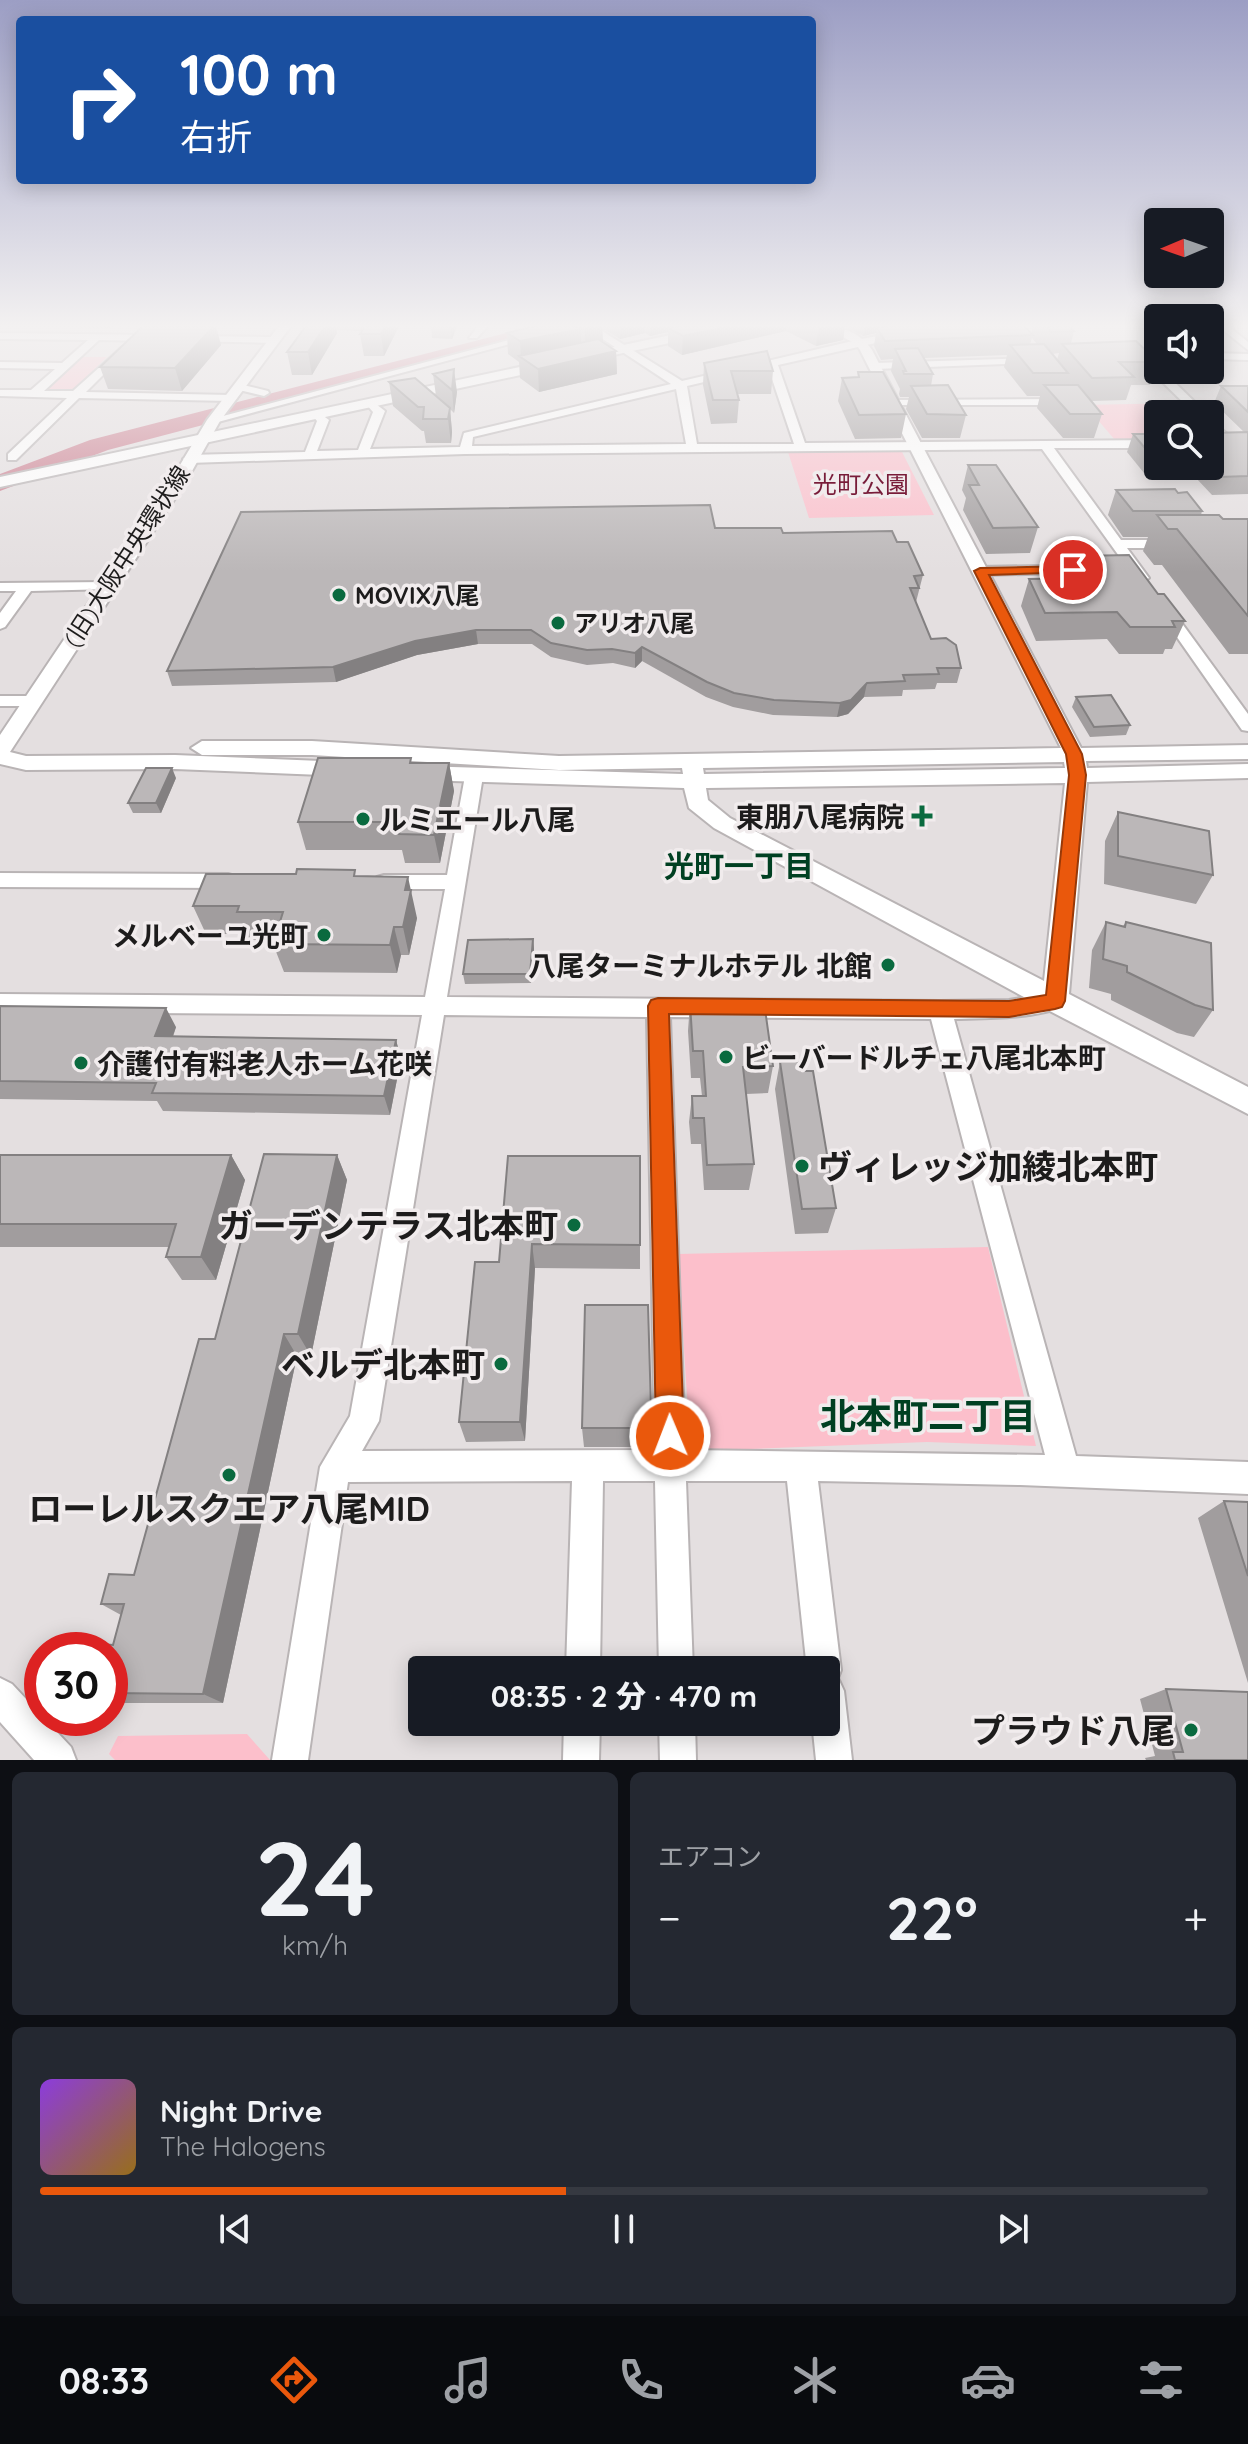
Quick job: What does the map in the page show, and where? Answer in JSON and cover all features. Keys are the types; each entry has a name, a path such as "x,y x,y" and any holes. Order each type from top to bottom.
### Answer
{"main road":[{"path":"0,482 352,408"}],"street":[{"path":"6,457 60,408"},
{"name":"(旧)大阪中央環状線","path":"0,755 223,408"},
{"path":"214,420 258,408"},
{"path":"363,453 379,411 376,408"},
{"path":"468,435 582,408"},
{"path":"685,408 692,447"},
{"path":"787,408 800,445"},
{"path":"897,408 1076,764 1055,1001"},
{"path":"310,455 323,420 318,415"},
{"path":"456,424 468,435"},
{"path":"1102,434 1111,444"},
{"path":"465,450 468,435"},
{"path":"1224,436 1231,443"},
{"path":"1224,443 1248,443"},
{"path":"189,459 465,450 1144,444"},
{"path":"1045,445 1248,726"},
{"path":"6,457 40,455"},
{"path":"1118,544 1190,543"},
{"path":"980,571 1135,568"},
{"path":"0,624 27,586"},
{"path":"0,587 108,586"},
{"path":"0,701 32,701"},
{"path":"0,755 42,750 296,748 693,772"},
{"path":"0,755 26,763 175,762 474,776 1076,764 1248,752"},
{"path":"1076,764 1248,771"},
{"path":"693,772 697,803 722,823 1248,1101"},
{"path":"290,1760 335,1467 364,1421 474,776"},
{"path":"0,880 251,881"},
{"path":"361,882 455,882"},
{"path":"0,1003 940,1010 1009,1009 1055,1001"},
{"path":"658,1006 676,1656"},
{"path":"940,1010 1064,1468"},
{"path":"335,1467 801,1465 1064,1468 1248,1478"},
{"path":"801,1465 822,1656"},
{"path":"583,1656 588,1466"},
{"path":"0,1696 58,1760"},
{"path":"581,1760 582,1736"},
{"path":"677,1736 678,1760"},
{"path":"831,1736 834,1760"}],"green space":[{"path":"1088,408 1144,408 1144,440 1115,440"},
{"name":"光町公園","path":"901,450 934,515 809,518 788,452"},
{"path":"988,1247 1036,1446 927,1442 698,1451 690,1443 678,1254"},
{"path":"247,1734 270,1760 115,1760 109,1754 118,1736"}],"building":[{"path":"424,408 450,408 448,419 423,419"},
{"path":"856,408 903,408 906,414 859,415"},
{"path":"924,408 962,408 966,415 927,414"},
{"path":"1065,408 1097,408 1102,414 1070,414"},
{"path":"1248,432 1248,476 1224,477 1224,433"},
{"path":"1133,434 1144,434 1144,447"},
{"path":"968,465 996,465 1038,527 993,528 969,485 979,485"},
{"path":"1175,489 1178,493 1187,492 1202,511 1133,511 1116,490"},
{"name":"アリオ八尾","path":"710,505 715,528 781,528 783,533 892,531 897,542 908,542 923,575 914,576 919,588 910,588 931,639 946,638 956,645 961,668 937,668 939,674 903,675 905,681 867,683 851,700 840,703 774,700 734,693 642,647 635,653 612,649 587,650 551,643 531,630 476,630 415,641 333,667 167,671 241,512"},
{"path":"1157,515 1219,515 1223,519 1248,519 1248,616 1177,529 1168,529"},
{"path":"1129,555 1158,594 1164,594 1185,621 1172,621 1175,627 1130,627 1117,612 1045,613 1029,579 1095,578 1080,556"},
{"path":"1111,695 1130,725 1094,727 1076,697"},
{"path":"318,758 411,758 410,763 449,763 434,835 399,834 402,822 298,822"},
{"path":"146,768 172,768 156,803 128,803"},
{"path":"1118,812 1209,831 1213,875 1118,856"},
{"path":"297,869 355,870 354,876 408,877 405,890 411,890 403,927 394,927 390,945 273,944 283,912 237,912 239,906 193,906 206,874 296,874"},
{"path":"1106,922 1125,927 1126,922 1211,943 1213,1010 1195,1005 1127,972 1127,966 1103,959"},
{"path":"533,939 530,974 463,974 468,940"},
{"path":"764,1002 773,1066 743,1067 754,1164 707,1165 704,1118 693,1118 692,1096 706,1096 703,1051 693,1051 690,1003"},
{"path":"0,1006 166,1008 155,1036 396,1040 384,1096 152,1093 156,1083 0,1081"},
{"path":"780,1062 800,1062 801,1071 813,1071 836,1208 802,1209"},
{"path":"264,1154 337,1155 298,1334 284,1334 203,1694 128,1693 128,1632 116,1632 124,1604 101,1604 109,1574 134,1575 199,1339 215,1339"},
{"path":"0,1155 231,1155 201,1257 166,1257 176,1224 0,1224"},
{"path":"508,1156 640,1156 640,1245 532,1244 520,1422 459,1422 475,1262 499,1262"},
{"path":"585,1305 648,1305 651,1409 641,1428 582,1428"},
{"path":"1224,1501 1248,1502 1248,1576"},
{"name":"プラウド八尾","path":"1166,1689 1248,1692 1248,1760 1175,1760 1173,1752 1183,1752"}],"waterway":[{"path":"0,483 99,445 241,408"}],"place":[{"name":"MOVIX八尾","path":"339,595"},
{"name":"アリオ八尾","path":"558,623"},
{"name":"東朋八尾病院","path":"922,816"},
{"name":"ルミエール八尾","path":"363,819"},
{"name":"メルベーユ光町","path":"324,935"},
{"name":"八尾ターミナルホテル 北館","path":"888,965"},
{"name":"ビーバードルチェ八尾北本町","path":"726,1057"},
{"name":"介護付有料老人ホーム花咲","path":"81,1063"},
{"name":"ヴィレッジ加綾北本町","path":"802,1166"},
{"name":"ガーデンテラス北本町","path":"574,1225"},
{"name":"ベルデ北本町","path":"501,1364"},
{"name":"ローレルスクエア八尾MID","path":"229,1475"},
{"name":"プラウド八尾","path":"1191,1730"}],"district":[{"name":"光町一丁目","path":"739,866"},
{"name":"北本町二丁目","path":"928,1415"}],"route":[{"path":"670,1436 658,1006 940,1010 1009,1009 1055,1001 1077,775 1074,754 980,571 1073,570"}]}
